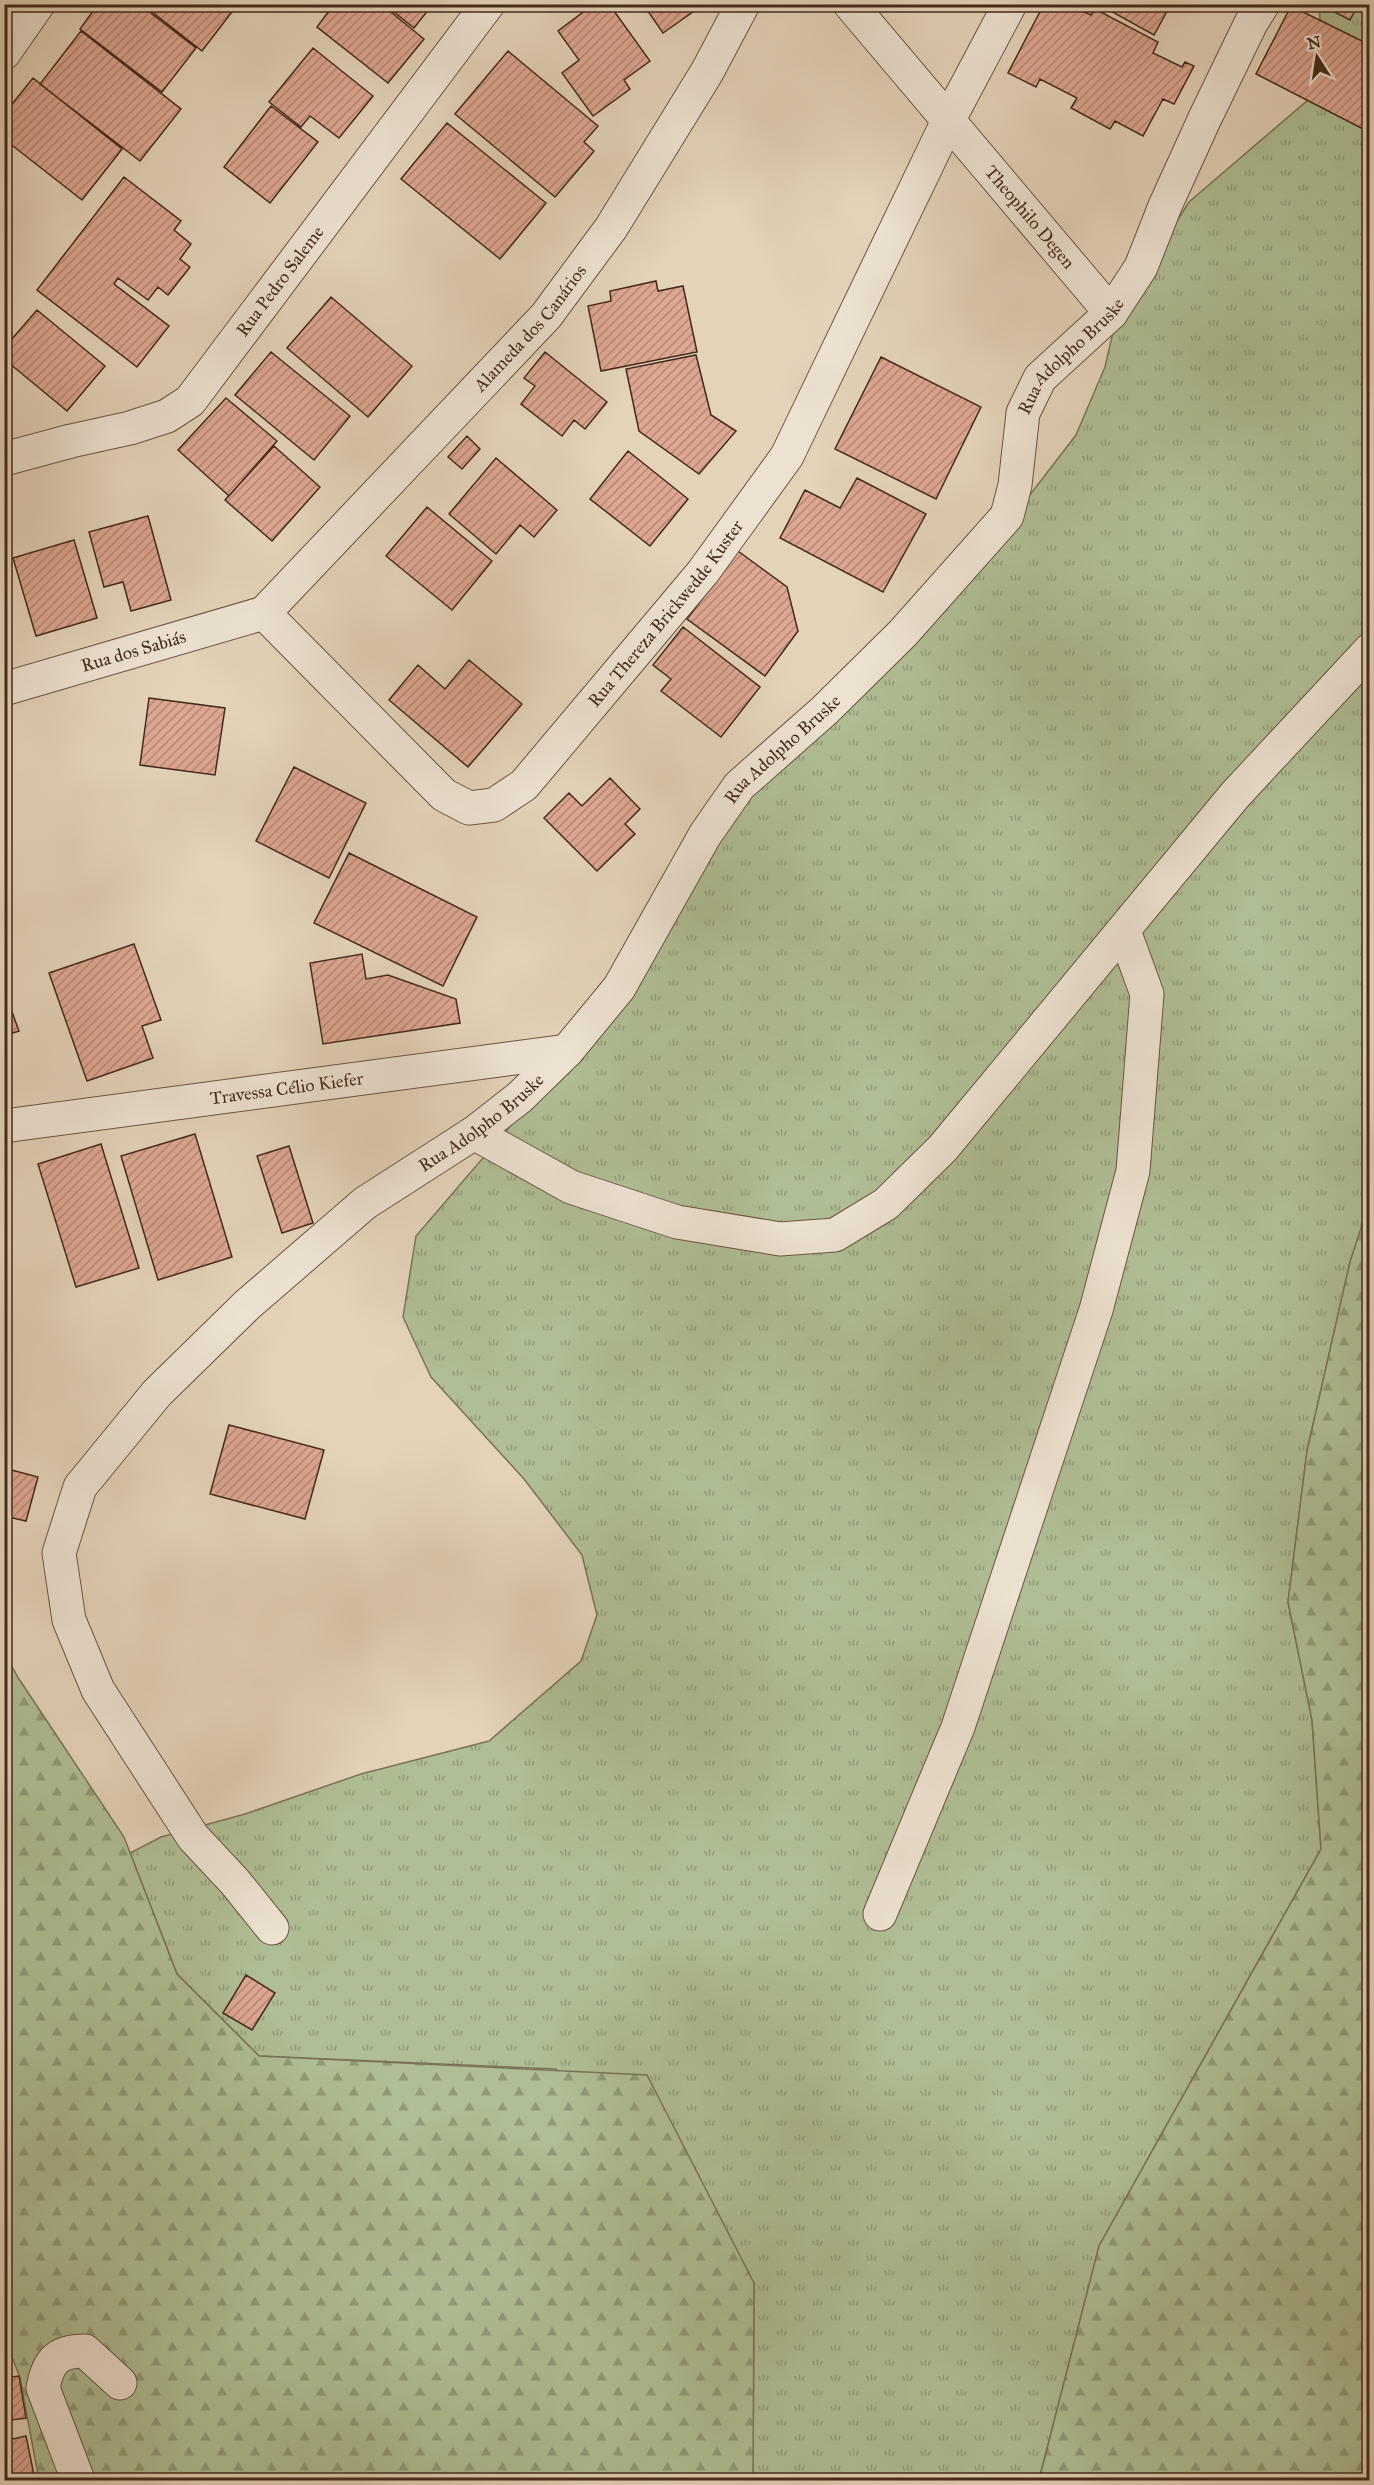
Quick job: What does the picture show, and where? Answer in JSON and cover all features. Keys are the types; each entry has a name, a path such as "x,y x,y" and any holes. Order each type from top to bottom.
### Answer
{"street":[{"name":"Rua Pedro Saleme","path":"4,459 130,428 167,416 190,401 488,4"},
{"name":"Alameda dos Canários","path":"264,613 546,316 611,228 707,72 743,4"},
{"name":"Theophilo Degen","path":"850,4 1111,313"},
{"name":"Rua Thereza Brickwedde Kuster","path":"264,613 444,795 469,808 494,805 524,784 703,572 787,456 948,121 1010,4"},
{"name":"Rua Adolpho Bruske","path":"272,1928 235,1882 193,1837 98,1690 69,1620 59,1553 80,1487 157,1393 247,1305 365,1203 474,1133 520,1097 567,1051 619,988 705,835 739,786 825,710 903,633 1007,516 1015,485 1023,413 1040,378 1111,313 1141,267 1165,206 1205,118 1251,23 1263,4"},
{"path":"4,53 34,5"},
{"name":"Rua dos Sabiás","path":"4,689 264,613"},
{"path":"474,1133 571,1187 677,1222 780,1239 835,1235 886,1204 943,1148 1235,795 1370,650"},
{"path":"880,1914 958,1727 1095,1310 1133,1171 1147,994 1124,931"},
{"name":"Travessa Célio Kiefer","path":"4,1126 567,1051"},
{"path":"78,2481 43,2388 46,2373 59,2355 68,2351 85,2351 120,2383"}],"green space":[{"path":"1319,5 1369,5 1370,1203 1350,1262 1307,1451 1288,1602 1312,1720 1321,1849 1099,2246 1039,2480 753,2480 754,2283 556,2069 259,2056 177,1974 130,1853 161,1837 245,1814 361,1774 489,1741 581,1661 597,1615 582,1555 524,1479 431,1377 403,1317 416,1236 596,1026 654,906 815,716 1029,496 1076,435 1105,367 1117,315 1189,202 1309,99 1322,51"},
{"path":"1369,1203 1369,2480 1039,2480 1099,2246 1321,1849 1312,1720 1288,1602 1307,1451 1350,1262"},
{"path":"4,1653 124,1837 177,1974 259,2056 647,2075 754,2283 753,2480 39,2480 20,2378 13,2359 4,2351"}],"building":[{"path":"98,4 139,4 196,48 162,92 80,29"},
{"path":"142,4 238,4 202,51"},
{"path":"334,4 381,4 424,39 388,83 317,27"},
{"path":"384,4 433,4 414,28"},
{"path":"594,4 609,4 650,61 624,80 630,89 593,116 562,73 579,60 558,31"},
{"path":"643,4 693,4 697,9 663,33"},
{"path":"1044,4 1080,4 1078,9 1091,15 1095,9 1158,42 1153,53 1182,67 1185,62 1194,66 1174,104 1163,99 1143,136 1115,121 1110,129 1071,108 1077,98 1040,79 1036,87 1008,73"},
{"path":"1098,4 1171,4 1154,35"},
{"path":"1327,4 1370,4 1370,16 1356,9 1350,20 1325,7"},
{"path":"1291,6 1370,45 1370,127 1367,131 1256,74"},
{"path":"81,31 181,109 140,161 40,84"},
{"path":"313,48 373,96 339,138 310,116 301,127 269,102"},
{"path":"508,51 598,126 584,142 594,151 555,197 455,114"},
{"path":"33,78 122,149 82,200 4,139 4,114"},
{"path":"271,106 318,142 270,203 224,167"},
{"path":"447,123 546,203 500,259 401,179"},
{"path":"124,177 181,221 174,230 191,244 180,259 190,267 168,295 158,287 148,300 118,278 114,284 169,326 137,367 37,290"},
{"path":"656,281 658,291 683,286 697,352 601,371 588,306 611,301 610,291"},
{"path":"331,297 412,366 368,417 287,348"},
{"path":"37,310 105,366 67,411 4,359 4,348"},
{"path":"271,352 350,416 314,460 235,395"},
{"path":"545,352 607,402 585,429 574,420 562,436 521,404 535,386 524,378"},
{"path":"696,355 711,415 736,431 699,474 639,431 626,369"},
{"path":"881,357 981,407 936,499 835,449"},
{"path":"226,398 277,441 229,496 178,450"},
{"path":"467,436 480,449 462,469 448,457"},
{"path":"274,446 320,487 272,541 225,500"},
{"path":"628,451 688,499 650,546 590,499"},
{"path":"496,458 557,510 534,537 520,525 496,554 449,514"},
{"path":"857,478 926,514 883,592 780,538 805,490 840,508"},
{"path":"427,507 492,561 452,610 386,556"},
{"path":"148,516 171,600 131,611 123,582 104,587 89,532"},
{"path":"74,540 97,618 36,636 13,558"},
{"path":"738,551 787,587 798,631 765,676 687,619"},
{"path":"683,627 760,687 721,737 661,691 671,679 653,665"},
{"path":"469,660 522,704 468,767 389,700 418,665 445,689"},
{"path":"149,698 225,708 215,775 140,765"},
{"path":"294,767 366,803 329,878 256,841"},
{"path":"610,778 640,809 625,824 635,834 597,871 544,818 569,793 582,806"},
{"path":"349,853 477,917 443,986 314,923"},
{"path":"134,944 161,1020 142,1026 153,1058 87,1081 49,973"},
{"path":"362,954 366,979 388,975 456,999 460,1023 323,1044 310,963"},
{"path":"4,990 19,1031 4,1036"},
{"path":"195,1134 232,1257 158,1280 121,1156"},
{"path":"101,1144 139,1268 76,1287 38,1164"},
{"path":"289,1146 313,1223 282,1233 257,1156"},
{"path":"229,1425 324,1450 305,1519 210,1494"},
{"path":"4,1468 38,1477 26,1521 4,1516"},
{"path":"246,1975 275,1993 252,2030 223,2013"},
{"path":"19,2376 26,2418 4,2421 4,2378"},
{"path":"26,2436 34,2475 4,2480 4,2441"}]}
